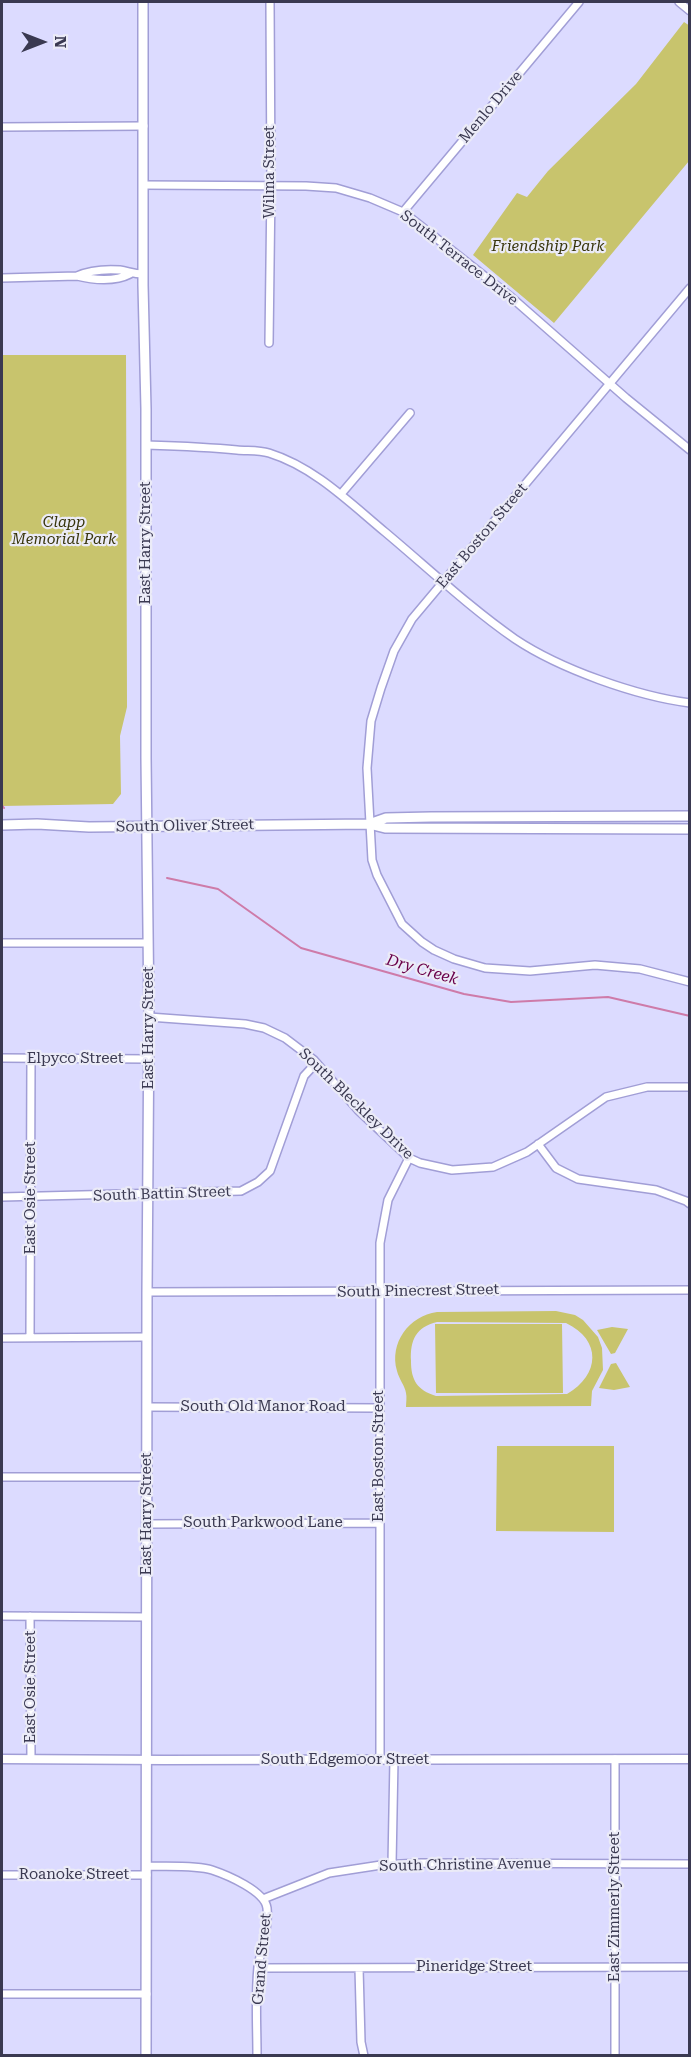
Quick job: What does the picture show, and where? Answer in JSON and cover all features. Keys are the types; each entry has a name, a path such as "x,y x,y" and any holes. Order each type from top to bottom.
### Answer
{"main road":[{"name":"East Harry Street","path":"144,2 143,274 149,1017 146,2055"},
{"name":"South Oliver Street","path":"369,824 386,818 690,816"},
{"name":"South Oliver Street","path":"2,825 147,827 369,824 384,828 690,829"}],"street":[{"name":"Wilma Street","path":"269,343 270,2"},
{"name":"Menlo Drive","path":"403,212 579,2"},
{"path":"679,2 690,10"},
{"path":"2,127 144,126"},
{"name":"South Terrace Drive","path":"144,185 336,188 370,198 403,212 510,297 610,385 690,450"},
{"path":"2,278 77,276 89,271 122,270 130,274 143,274"},
{"name":"East Boston Street","path":"690,288 412,619 394,651 371,721 367,768 372,860 376,875 396,914 411,933 434,950 485,969 530,971 607,965 640,969 690,982"},
{"path":"341,494 410,413"},
{"path":"146,445 211,447 268,453 307,469 341,494 476,610 517,640 568,667 620,686 661,699 690,703"},
{"path":"2,943 148,943"},
{"name":"South Bleckley Drive","path":"149,1017 245,1024 264,1028 285,1038 316,1063 358,1110 409,1158 420,1163 452,1170 493,1167 538,1144 606,1097 647,1087 690,1087"},
{"name":"Elpyco Street","path":"2,1058 149,1059"},
{"name":"East Osie Street","path":"30,1338 31,1059"},
{"name":"South Battin Street","path":"2,1197 241,1191 258,1182 270,1171 304,1076 316,1063"},
{"path":"538,1144 556,1168 578,1179 656,1190 690,1204"},
{"name":"East Boston Street","path":"380,1759 380,1243 388,1200 409,1158"},
{"name":"South Pinecrest Street","path":"147,1292 690,1290"},
{"path":"2,1338 147,1337"},
{"name":"South Old Manor Road","path":"147,1407 379,1408"},
{"path":"2,1477 147,1478"},
{"name":"South Parkwood Lane","path":"147,1524 379,1522"},
{"path":"2,1616 147,1617"},
{"name":"East Osie Street","path":"30,1616 31,1759"},
{"name":"South Edgemoor Street","path":"2,1759 690,1759"},
{"name":"East Zimmerly Street","path":"615,1759 615,2055"},
{"path":"392,1864 394,1760"},
{"name":"South Christine Avenue","path":"263,1899 329,1873 392,1864 690,1864"},
{"path":"147,1870 211,1870 238,1882 263,1899"},
{"name":"Roanoke Street","path":"2,1875 147,1870"},
{"name":"Grand Street","path":"257,2055 258,1968 267,1925 267,1906 263,1899"},
{"name":"Pineridge Street","path":"258,1968 690,1967"},
{"path":"359,1968 361,2042 364,2055"},
{"path":"2,1994 147,1994"}],"green space":[{"name":"Friendship Park","path":"684,22 690,26 689,161 554,323 473,255 517,193 527,197 548,171 636,84"},
{"name":"Clapp Memorial Park","path":"2,355 126,355 127,707 120,736 121,794 113,804 2,806"},
{"path":"556,1311 575,1315 583,1320 598,1337 602,1348 603,1370 592,1391 591,1406 406,1407 405,1390 395,1361 399,1341 410,1325 418,1319 437,1312","holes":["437,1322 566,1323 578,1330 586,1339 591,1348 592,1358 591,1368 586,1377 567,1394 436,1396 424,1391 416,1383 412,1374 413,1341 419,1331 430,1324"]},
{"path":"435,1324 562,1324 563,1393 436,1393"},
{"path":"612,1327 628,1329 615,1353 611,1354 597,1330"},
{"path":"616,1363 630,1387 614,1390 599,1388 611,1364"},
{"path":"497,1446 614,1446 614,1532 496,1531"}],"waterway":[{"name":"Dry Creek","path":"167,878 218,889 301,948 464,994 511,1002 608,997 690,1016"}]}
